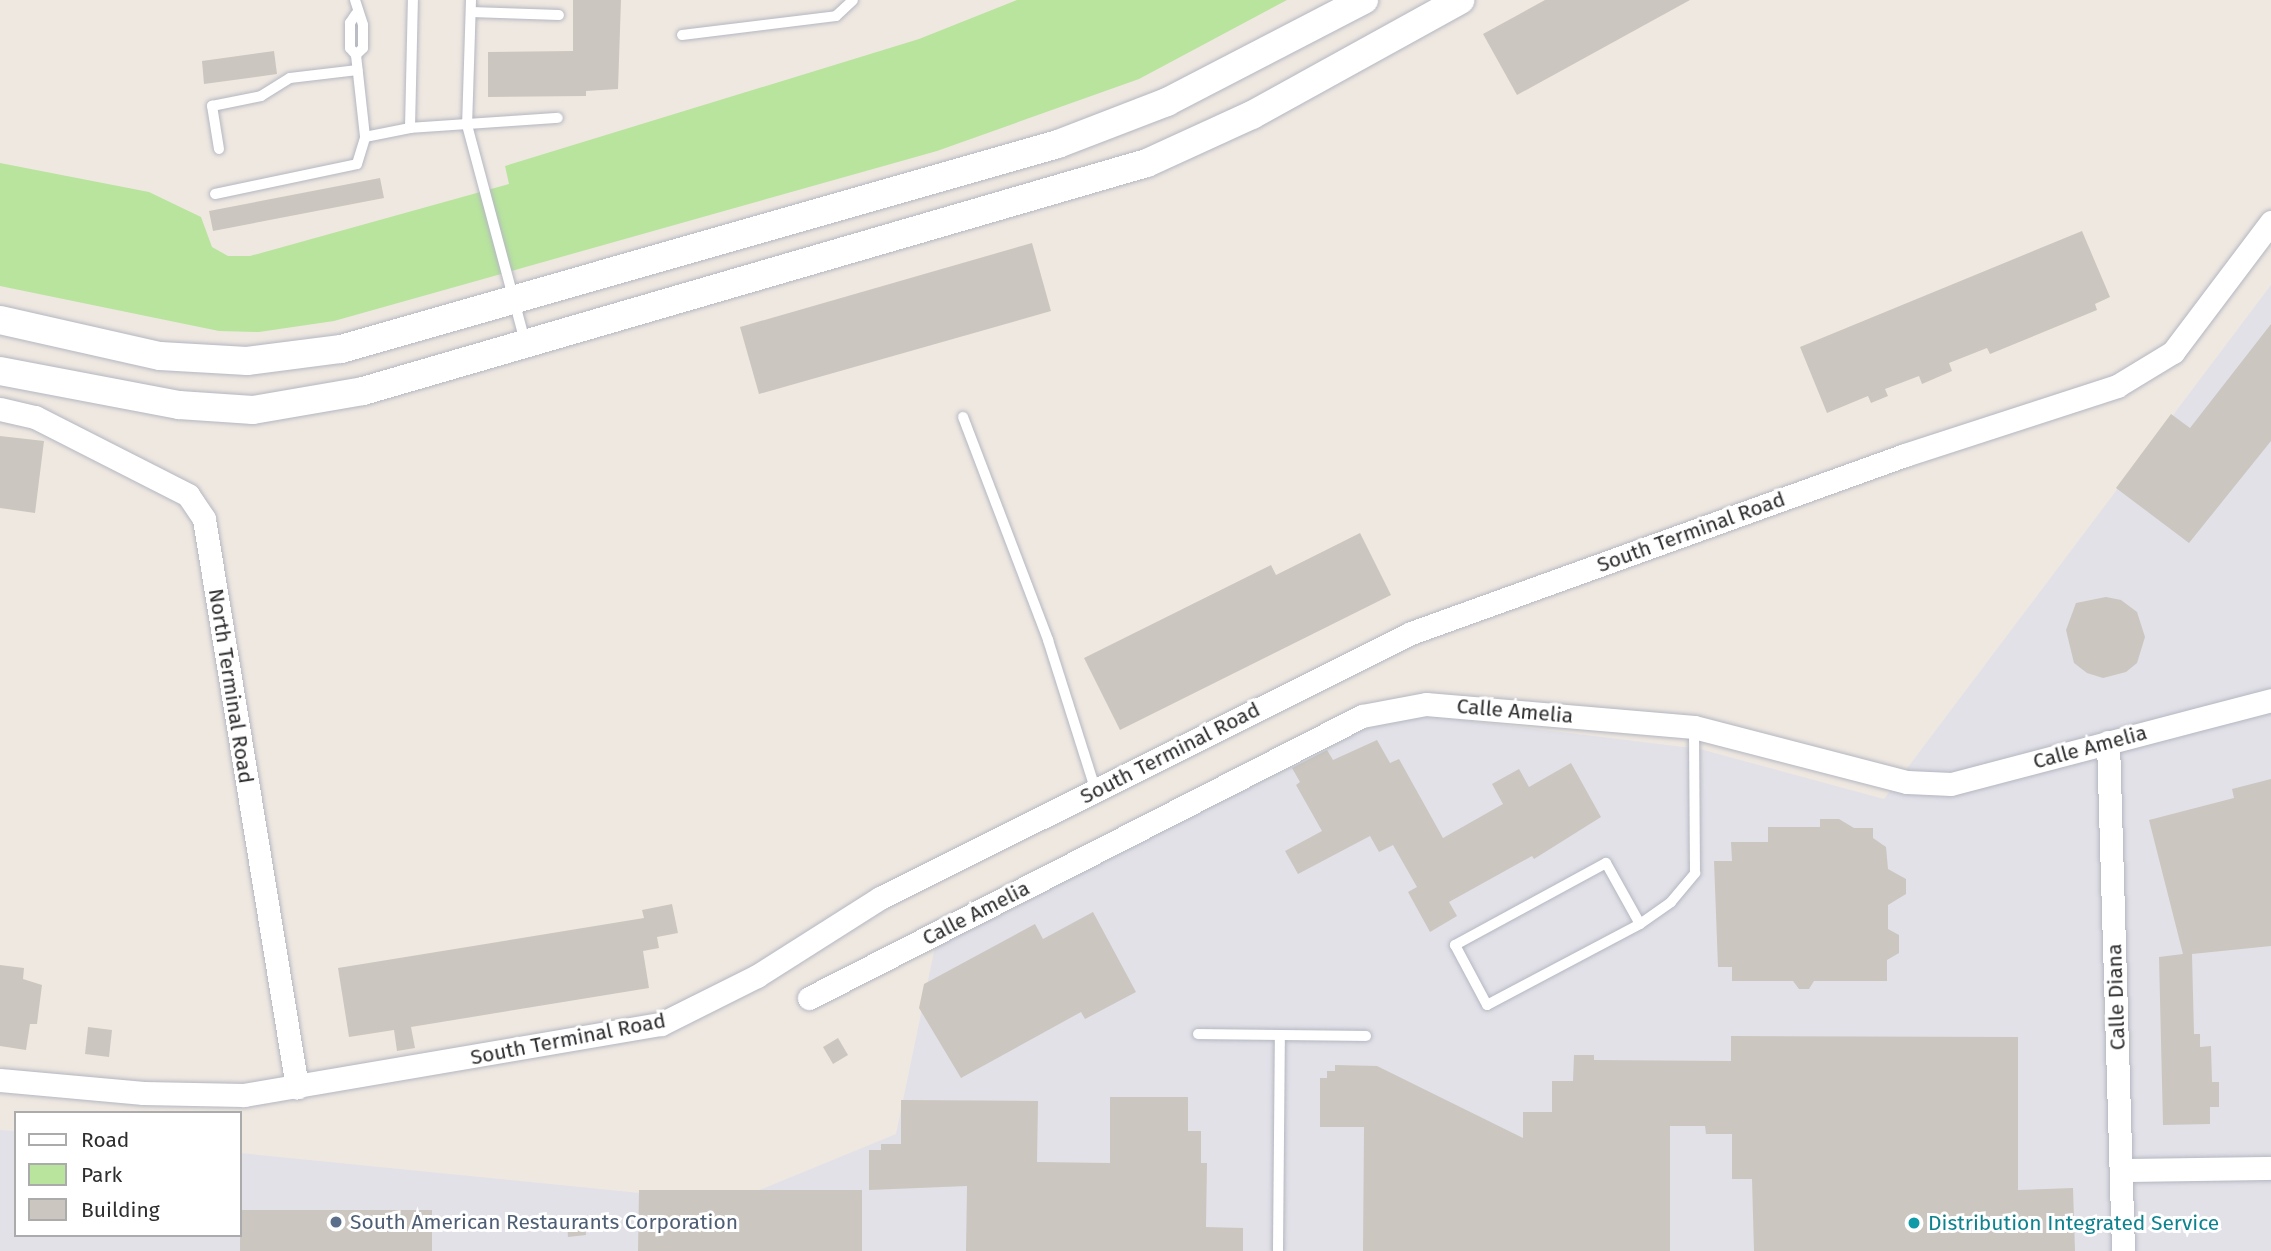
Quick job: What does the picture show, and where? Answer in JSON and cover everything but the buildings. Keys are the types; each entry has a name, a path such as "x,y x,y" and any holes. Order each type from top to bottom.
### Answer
{"street":[{"path":"0,320 160,356 247,361 341,349 1058,144 1167,102 1364,0"},
{"path":"0,371 180,405 253,410 363,391 1147,163 1252,115 1460,0"},
{"name":"South Terminal Road","path":"0,1080 168,1093 244,1095 661,1024 733,990 880,898 1411,633 1905,455 2117,386 2174,352 2271,222"},
{"name":"North Terminal Road","path":"0,409 36,417 188,495 204,519 297,1087"},
{"name":"Calle Amelia","path":"809,998 1362,716 1426,704 1694,727 1907,782 1951,784 2271,699"},
{"name":"Calle Diana","path":"2108,743 2123,1251"},
{"path":"2122,1170 2271,1168"}],"lane":[{"path":"215,194 357,164 365,137 356,55 349,48 349,23 356,14 355,0"},
{"path":"410,128 413,0"},
{"path":"471,0 467,125 511,299 526,345"},
{"path":"682,35 836,16 853,0"},
{"path":"471,12 559,15"},
{"path":"219,149 212,106 261,96 290,78 358,69"},
{"path":"365,137 410,128 558,118"},
{"path":"963,417 1048,640 1096,791"},
{"path":"1640,924 1606,863 1455,945 1487,1005 1640,924 1671,902 1695,873 1694,727"},
{"path":"1198,1034 1366,1035"},
{"path":"1278,1251 1280,1035"}],"shaded area":[{"path":"2271,285 2271,1251 0,1251 0,1130 14,1131 14,1237 242,1237 242,1153 730,1202 896,1134 936,942 1330,737 1421,715 1700,749 1884,799"}],"green space":[{"path":"1017,0 1287,0 1139,79 937,151 334,321 259,332 219,331 0,286 0,163 149,192 201,217 212,247 228,256 250,256 509,184 505,166 919,39"}],"place":[{"name":"South American Restaurants Corporation","path":"336,1222"},
{"name":"Distribution Integrated Service","path":"1914,1223"}]}
